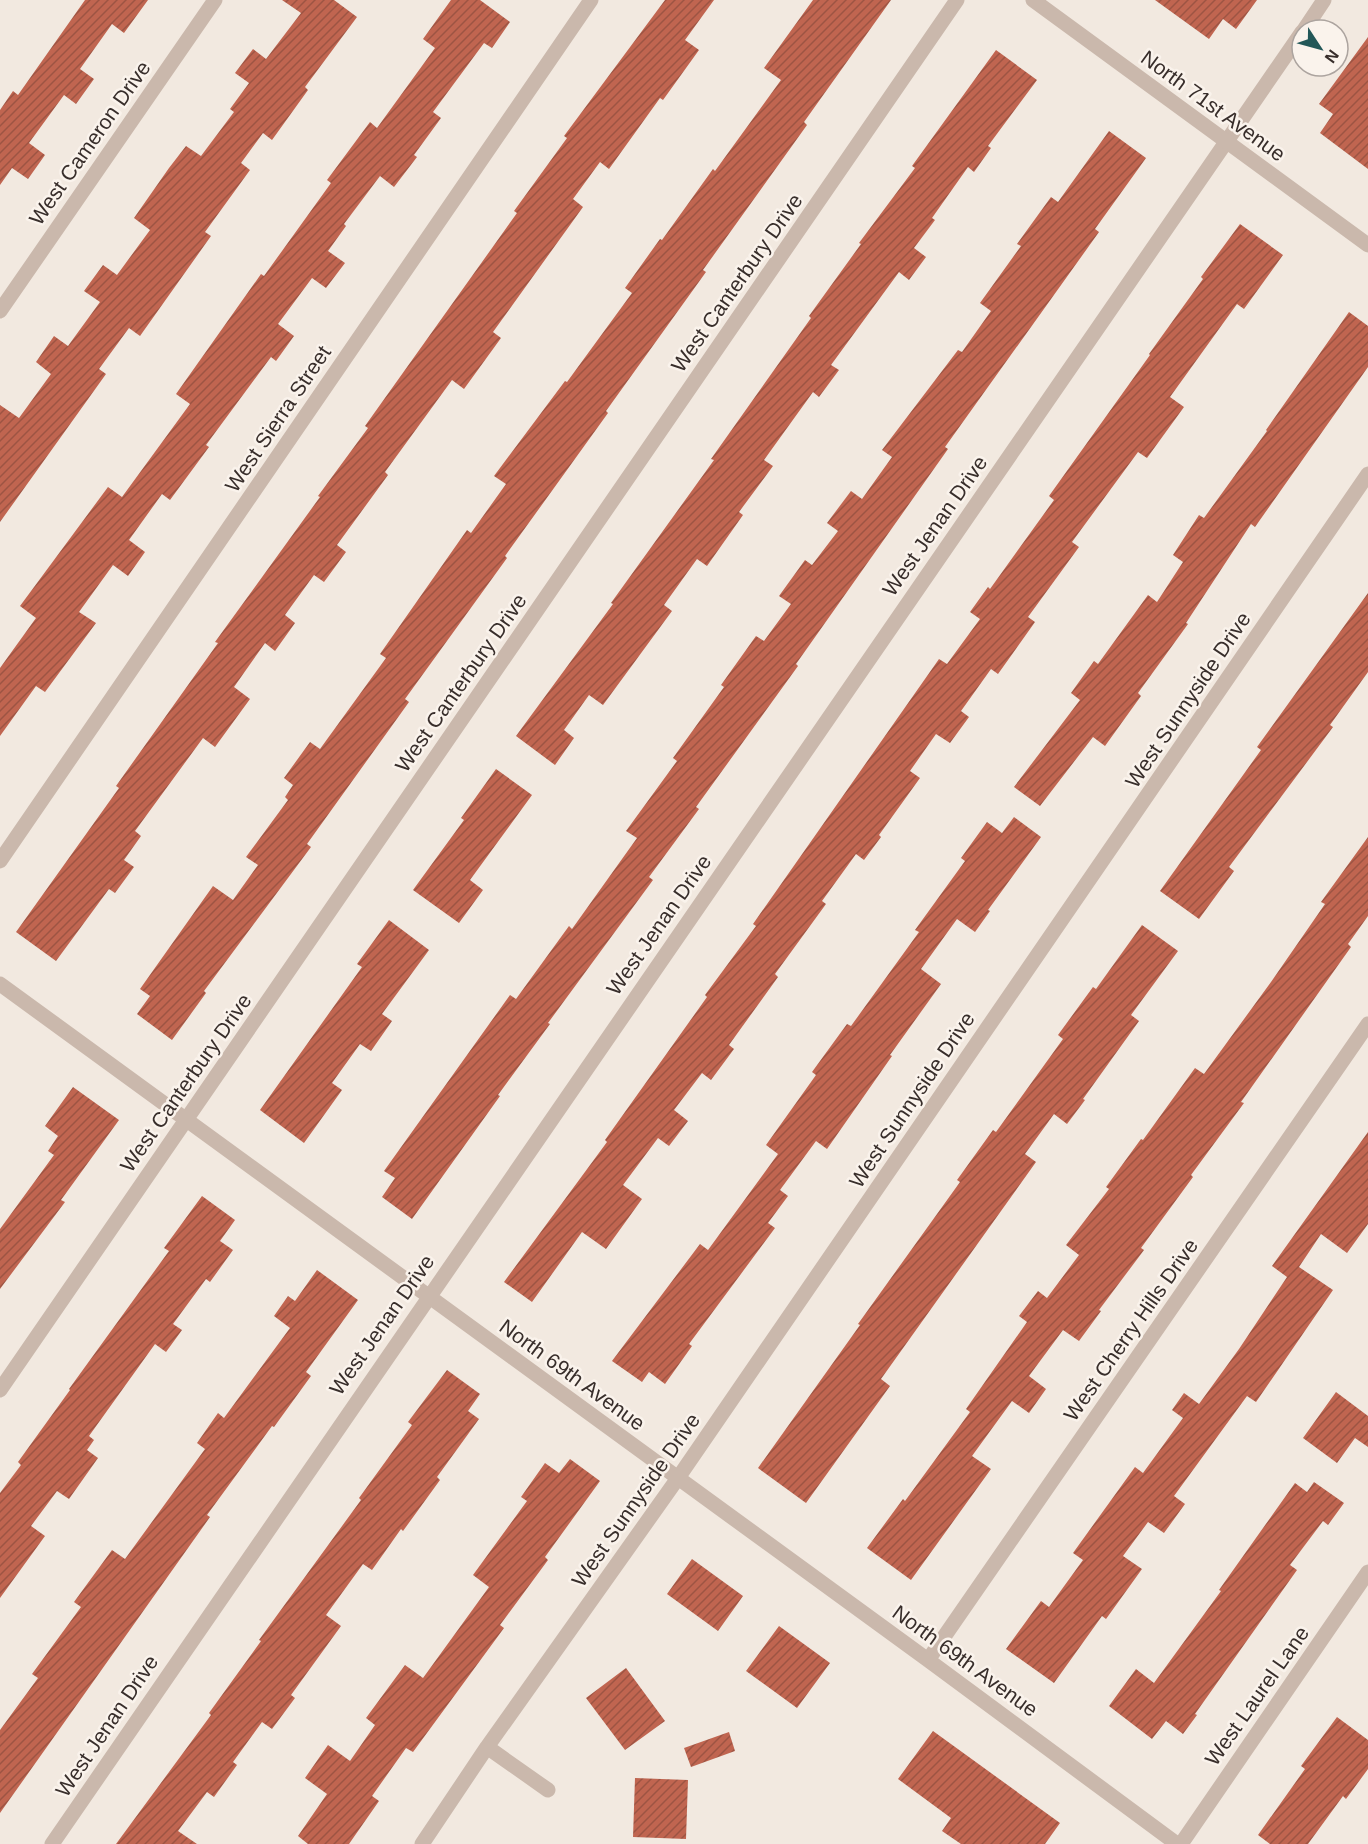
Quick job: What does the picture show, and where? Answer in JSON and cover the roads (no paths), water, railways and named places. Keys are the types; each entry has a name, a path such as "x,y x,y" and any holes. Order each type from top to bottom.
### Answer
{"street":[{"name":"West Cameron Drive","path":"0,311 215,0"},
{"name":"West Sierra Street","path":"0,861 591,0"},
{"name":"West Canterbury Drive","path":"0,1390 957,0"},
{"name":"North 71st Avenue","path":"1033,0 1368,245"},
{"name":"West Jenan Drive","path":"1312,18 1324,0"},
{"name":"West Jenan Drive","path":"52,1844 1290,50"},
{"name":"West Sunnyside Drive","path":"422,1844 678,1478 1368,474"},
{"name":"North 69th Avenue","path":"0,984 187,1118 1179,1844"},
{"name":"West Cherry Hills Drive","path":"928,1660 1368,1024"},
{"name":"West Laurel Lane","path":"1179,1844 1368,1572"},
{"path":"488,1748 548,1790"}]}
